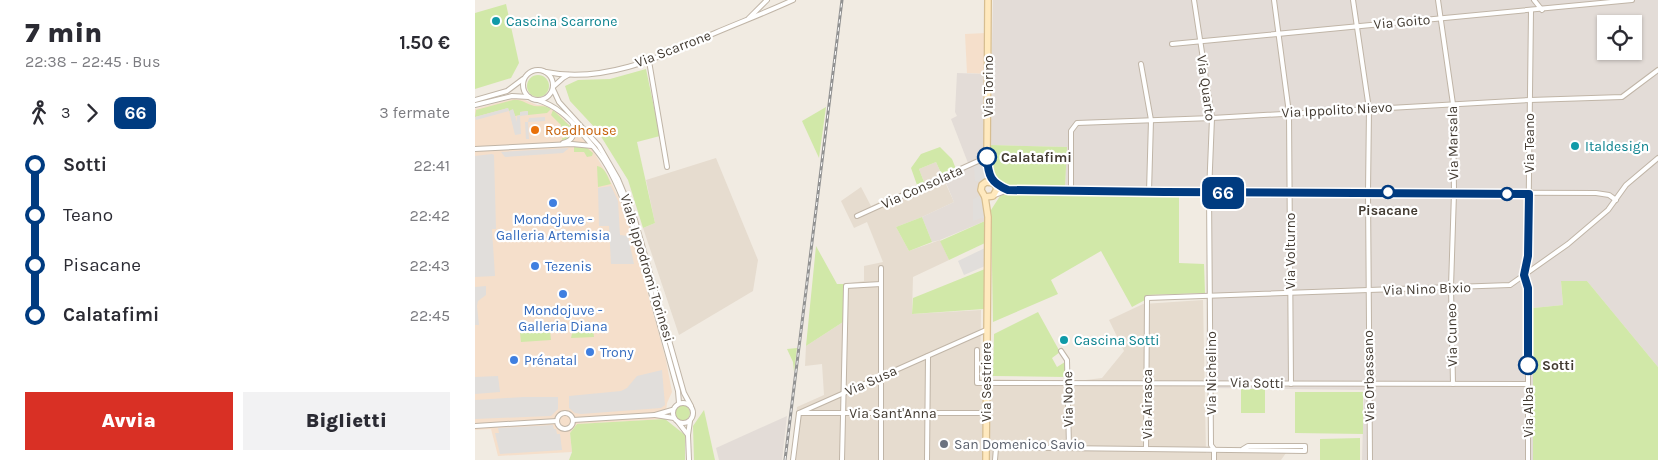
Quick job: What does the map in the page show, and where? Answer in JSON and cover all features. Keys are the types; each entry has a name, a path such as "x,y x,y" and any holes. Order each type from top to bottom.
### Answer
{"main road":[{"name":"Via Torino","path":"988,0 987,157 988,171 997,189 988,211"},
{"name":"Via Torino","path":"986,304 988,211 985,197 981,190 988,171"},
{"path":"983,183 989,181 995,183"},
{"path":"985,197 994,196"},
{"name":"Via Sestriere","path":"986,304 986,460"}],"street":[{"name":"Via Scarrone","path":"745,21 766,0"},
{"path":"766,0 774,9"},
{"name":"Via Scarrone","path":"546,72 570,74 604,72 649,61 793,0"},
{"name":"Via Quarto","path":"1194,0 1212,118 1209,193 1211,296"},
{"name":"Via Volturno","path":"1274,0 1289,113 1291,384"},
{"name":"Via Orbassano","path":"1353,0 1369,109 1370,460"},
{"name":"Via Marsala","path":"1438,0 1453,104 1454,193 1451,286"},
{"path":"1534,0 1542,10"},
{"name":"Via Goito","path":"1172,44 1632,0"},
{"name":"Via Teano","path":"1524,275 1528,256 1531,11"},
{"path":"649,61 667,167"},
{"path":"1141,64 1151,120 1149,192"},
{"path":"475,100 514,88 528,74 537,70 546,72 552,78 553,88"},
{"name":"Via Ippolito Nievo","path":"1071,192 1071,131 1077,123 1622,97 1658,70"},
{"path":"475,105 512,96 529,97 538,100 547,97 563,78 570,74"},
{"path":"525,78 524,90 529,97"},
{"name":"Viale Ippodromi Torinesi","path":"553,88 559,102 599,146 618,179 635,220 684,394 691,406"},
{"name":"Viale Ippodromi Torinesi","path":"538,100 554,106 573,124 593,146 613,178 630,219 678,391 679,403"},
{"path":"559,145 571,139 575,132 573,124"},
{"path":"476,149 575,144 593,146"},
{"name":"Via Consolata","path":"857,216 987,157"},
{"name":"Via Nino Bixio","path":"1147,298 1369,291 1510,284 1568,244 1607,210 1626,185 1658,158"},
{"path":"995,183 1008,190"},
{"path":"994,196 1008,190 1209,193 1368,192 1604,194 1616,200"},
{"path":"881,268 881,460"},
{"name":"Via Alba","path":"1524,275 1528,288 1527,460"},
{"path":"842,460 846,286 881,284"},
{"name":"Via Cuneo","path":"1451,286 1453,384"},
{"name":"Via Nichelino","path":"1211,296 1211,445 1214,449 1214,460"},
{"name":"Via Airasca","path":"1146,449 1147,298"},
{"name":"Via Susa","path":"799,413 986,330"},
{"path":"977,350 977,383 986,383"},
{"name":"Via None","path":"1061,351 1067,360 1069,448"},
{"path":"927,460 928,356"},
{"name":"Via Sotti","path":"986,383 1528,384"},
{"path":"655,415 672,410 679,403 685,402 691,406 693,415 690,420 688,435 689,460"},
{"path":"672,410 674,418"},
{"path":"557,421 563,413 569,414 573,420"},
{"path":"793,460 799,413"},
{"name":"Via Sant'Anna","path":"799,413 987,413"},
{"path":"573,420 655,415 674,418 688,435"},
{"path":"557,421 561,427 565,428 572,425 573,420"},
{"path":"679,422 684,423 690,420"},
{"path":"475,426 557,421"},
{"path":"986,448 1305,451 1305,446 1248,446 1243,449"},
{"path":"995,460 996,448"}],"shaded area":[{"path":"993,0 1658,0 1658,367 1587,281 1561,282 1563,305 1533,308 1533,460 1362,460 1364,390 1206,388 1207,196 1065,195 1066,147 990,145"},
{"path":"986,33 986,74 967,73 965,34"},
{"path":"957,73 986,74 985,155 968,163 951,119 957,116 955,112"},
{"path":"520,98 537,105 545,105 558,113 592,149 608,176 626,213 666,360 672,392 667,403 665,419 577,424 570,433 572,452 498,456 491,429 475,430 475,109"},
{"path":"508,108 509,111 476,120 475,117"},
{"path":"513,109 517,122 517,116 520,115 520,112 528,111 528,115 520,116 521,134 515,135 509,111"},
{"path":"545,117 545,121 528,122 529,118"},
{"path":"525,122 528,122 529,139 526,139"},
{"path":"569,148 563,153 505,157 501,152"},
{"path":"494,155 496,229 492,229 495,276 475,277 475,156"},
{"path":"716,158 758,260 753,291 679,335 643,228 655,223 646,180"},
{"path":"985,160 985,179 980,185 979,192 984,201 985,221 932,242 922,217 954,202 944,178"},
{"path":"936,162 954,202 896,227 909,251 940,240 949,260 913,277 912,314 981,310 980,379 1078,381 1102,378 1124,351 1109,320 1143,304 1203,300 1206,453 1286,453 1281,460 792,460 797,407 824,395 822,364 805,366 806,346 843,322 844,284 864,281 864,266 883,262 867,222 854,228 841,201 861,187 871,206 924,182 919,169"},
{"path":"985,162 985,179 982,182 975,181 974,166"},
{"path":"611,186 618,201 620,235 628,236 634,264 611,264 609,226 599,226 598,188"},
{"path":"980,196 984,201 984,217 973,221 973,199"},
{"path":"985,248 985,266 964,275 958,261"},
{"path":"486,286 486,295 478,301 477,306 479,325 475,325 475,287"},
{"path":"662,370 665,405 661,408 581,414 575,413 569,408 569,396 621,391 627,388 637,376"},
{"path":"498,376 500,392 475,394 475,377"},
{"path":"558,397 558,409 551,416 475,419 475,400"},
{"path":"787,416 782,460 719,460 716,448"},
{"path":"553,425 557,434 560,434 562,450 500,454 495,433 499,433 498,428"}],"green space":[{"path":"506,4 519,63 511,78 475,89 475,13"},
{"path":"646,69 660,136 637,142 655,223 643,228 628,180 597,130 570,101 565,86 578,80 610,79"},
{"path":"538,75 546,78 549,86 546,94 538,97 530,94 527,86 530,78"},
{"path":"513,100 551,109 547,113 528,115 527,111 520,112 520,115 515,116 513,110 509,111 508,108 475,117 476,110"},
{"path":"826,107 819,158 802,121"},
{"path":"553,110 571,127 571,135 566,140 562,141 564,129 561,129 561,125 551,115"},
{"path":"990,145 1067,147 1065,187 1005,186 996,179 991,169"},
{"path":"574,147 587,148 593,153 592,156 587,157 584,152 574,152"},
{"path":"940,147 952,159 956,169 942,175 936,162 919,169 924,182 917,185 911,168 921,154"},
{"path":"597,166 604,170 611,184 598,187"},
{"path":"1009,193 1179,196 1179,263 1204,264 1205,293 1146,295 1145,300 1132,307 1101,251 1051,280 1058,294 993,322 991,210 1000,196"},
{"path":"922,217 932,242 909,251 896,227"},
{"path":"985,221 985,243 949,260 940,241"},
{"path":"816,246 837,284 844,284 843,322 806,346"},
{"path":"985,269 984,309 912,314 913,298"},
{"path":"1561,281 1587,281 1658,367 1658,460 1533,460 1533,308 1563,305"},
{"path":"1038,312 1060,352 1052,358 1057,367 1065,362 1065,377 993,376 994,334"},
{"path":"593,328 594,337 571,338 573,329"},
{"path":"550,331 551,340 521,342 520,333"},
{"path":"797,348 794,372 793,362 787,349"},
{"path":"1241,389 1265,389 1265,413 1241,413"},
{"path":"1295,392 1363,392 1363,434 1295,433"},
{"path":"682,405 690,413 682,421 674,413"},
{"path":"704,410 715,460 694,460 693,426"},
{"path":"665,419 685,435 685,460 569,460 572,452 570,433 577,424"},
{"path":"1360,438 1360,460 1320,460 1320,439"}],"railway":[{"path":"785,460 842,0"}],"bus line":[{"name":"66","path":"987,157 988,171 993,182 1008,190 1071,192 1529,194 1528,256 1524,275 1528,288 1528,365"}],"place":[{"name":"Cascina Scarrone","path":"496,21"},
{"name":"Roadhouse","path":"535,130"},
{"name":"Italdesign","path":"1575,146"},
{"name":"Calatafimi","path":"987,157"},
{"name":"Pisacane","path":"1388,192"},
{"name":"Mondojuve - Galleria Artemisia","path":"553,203"},
{"name":"Tezenis","path":"535,266"},
{"name":"Mondojuve - Galleria Diana","path":"563,294"},
{"name":"Cascina Sotti","path":"1064,340"},
{"name":"Trony","path":"590,352"},
{"name":"Prénatal","path":"514,360"},
{"name":"Sotti","path":"1528,365"},
{"name":"San Domenico Savio","path":"944,444"}]}
